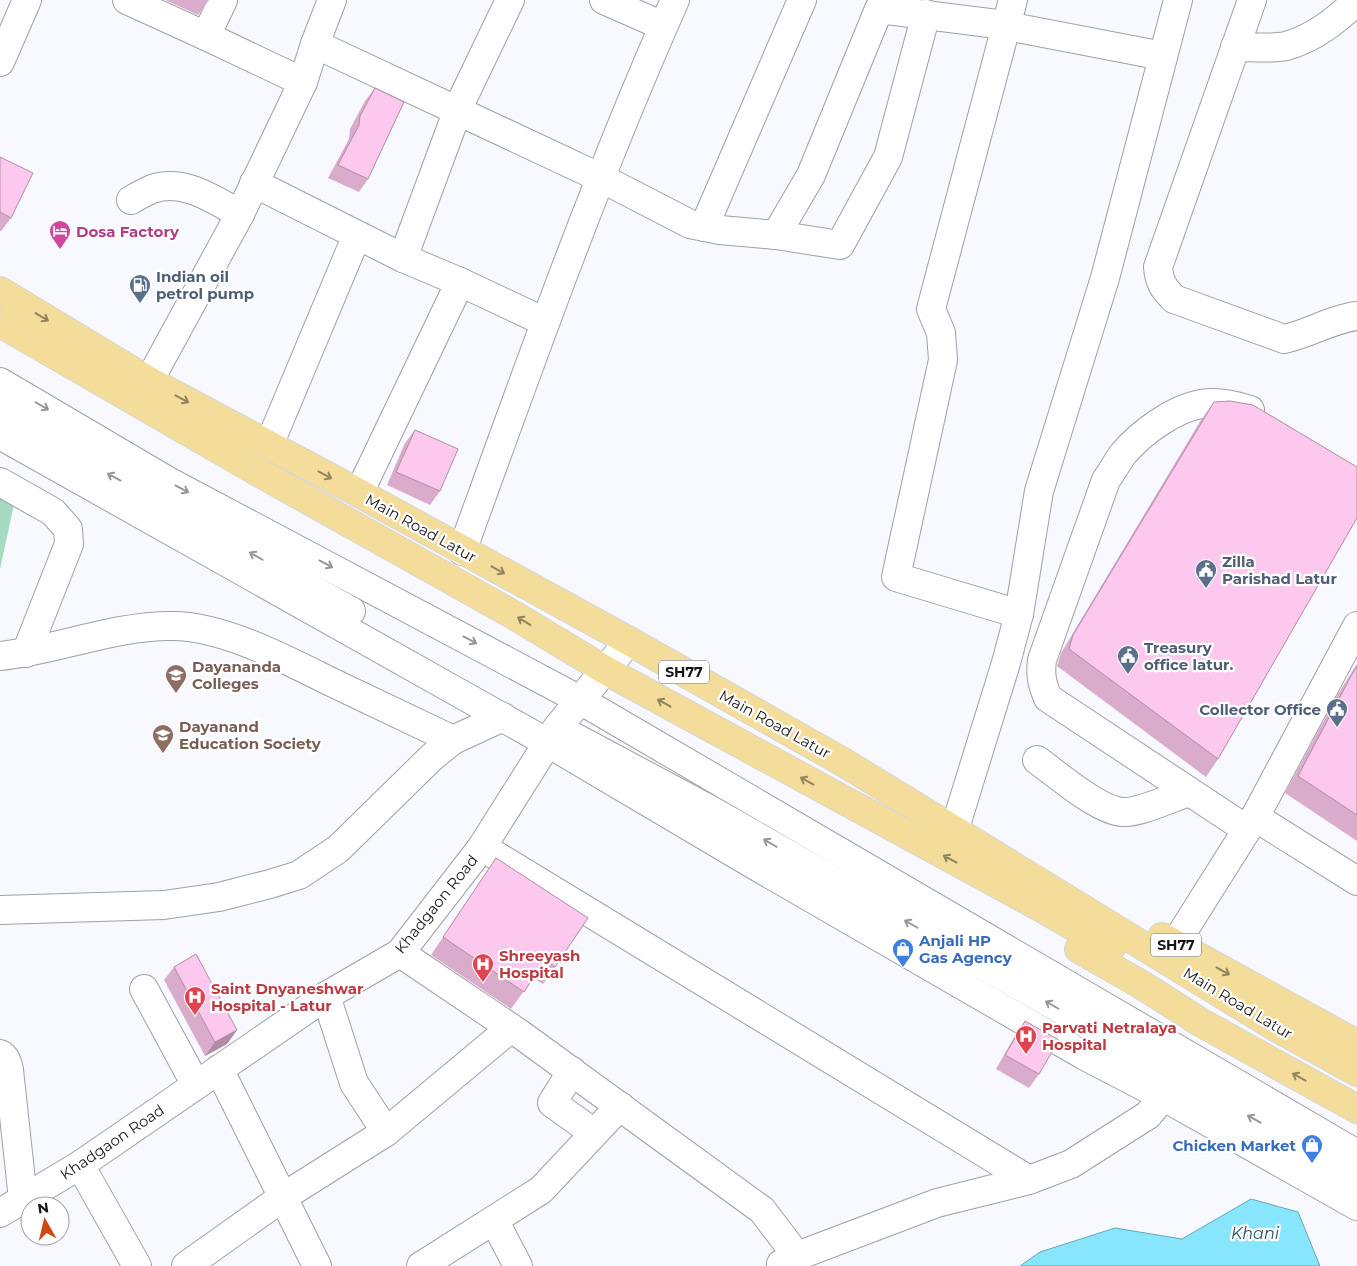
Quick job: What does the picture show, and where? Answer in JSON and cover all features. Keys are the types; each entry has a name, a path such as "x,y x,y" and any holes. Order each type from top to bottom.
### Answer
{"main road":[{"name":"Main Road Latur","path":"0,291 149,381 359,493 629,641 843,762 954,831 988,865 1042,908 1357,1090"},
{"name":"Main Road Latur","path":"0,323 260,473 512,614 605,670 988,865 1357,1072"},
{"name":"SH77","path":"988,865 1058,876 1175,944 1357,1044"},
{"name":"SH77","path":"988,865 1022,916 1142,985 1200,1022 1357,1109"}],"street":[{"path":"0,62 27,0"},
{"path":"127,0 303,82"},
{"path":"206,36 223,0"},
{"path":"149,381 240,214 303,82 332,0"},
{"path":"403,258 458,110 510,0"},
{"path":"604,0 663,26"},
{"path":"462,550 545,322 675,0"},
{"path":"704,227 802,0"},
{"path":"1013,0 931,309 941,333 943,360 896,576 1018,614"},
{"path":"954,831 1006,663 1018,614 1039,491 1105,278 1178,0"},
{"path":"1252,0 1158,267 1159,277 1164,289 1174,299 1284,339 1295,337 1344,318 1357,316"},
{"path":"1235,47 1284,46 1308,38 1333,23 1357,0"},
{"path":"776,234 811,176 879,9 1006,26 1163,56"},
{"path":"315,44 602,178 690,224 720,230 776,234 840,245 888,157 926,14"},
{"path":"254,184 403,258 460,282 545,322"},
{"path":"131,200 153,189 178,186 202,193 240,214"},
{"path":"269,445 357,235"},
{"path":"359,493 460,282"},
{"path":"0,382 168,481 580,700 1179,1078 1357,1178"},
{"path":"1274,423 1250,409 1219,403 1200,404 1172,414 1143,435 1123,454 1106,480 1042,660 1041,682 1048,698 1189,792 1251,823 1357,881"},
{"path":"0,412 158,500 553,735 756,866 1068,1046 1179,1078 1357,1154"},
{"path":"0,435 503,717 553,735"},
{"path":"0,482 53,512 68,529 69,544 13,654"},
{"path":"13,654 140,627 172,625 204,629 266,650 453,740"},
{"name":"Khadgaon Road","path":"6,1208 80,1165 326,996 400,953 482,848 553,735 629,641"},
{"path":"1175,944 1251,823 1353,641"},
{"path":"0,910 164,905 219,897 270,884 299,874 338,849 432,757 453,740 503,717"},
{"path":"1038,760 1105,808 1124,812 1141,809 1189,792"},
{"path":"482,848 1029,1180"},
{"path":"400,953 572,1071 762,1210 789,1263 937,1202 1029,1180 1072,1164 1148,1115 1179,1078"},
{"path":"144,989 196,1085"},
{"path":"326,996 354,1083 386,1132"},
{"path":"186,1266 283,1197 386,1132 511,1028"},
{"path":"0,1054 8,1062 9,1070 6,1208"},
{"path":"219,1069 318,1266"},
{"path":"572,1071 552,1103 594,1133"},
{"path":"1179,1078 1357,1206"},
{"path":"421,1266 541,1190 620,1106"},
{"path":"80,1165 137,1266"},
{"path":"494,1220 518,1266"}],"green space":[{"path":"0,495 15,500 0,569"}],"water":[{"name":"Khani","path":"1251,1199 1298,1212 1320,1266 1020,1266 1040,1252 1115,1228 1182,1239"}],"building":[{"path":"375,88 404,102 368,179 338,165 359,125 360,116"},
{"path":"0,157 33,173 11,218 0,212"},
{"name":"Zilla Parishad Latur","path":"1230,401 1253,405 1357,467 1357,518 1218,759 1069,649 1073,635 1214,402"},
{"path":"415,430 458,449 440,491 396,472"},
{"name":"Collector Office","path":"1357,666 1357,815 1298,776"},
{"path":"496,858 588,918 555,967 545,960 524,992 443,937"},
{"path":"196,954 237,1030 215,1042 174,967"},
{"path":"1025,1021 1059,1040 1039,1074 1005,1055"}],"place":[{"name":"Dosa Factory","path":"60,250"},
{"name":"Indian oil petrol pump","path":"140,304"},
{"name":"Zilla Parishad Latur","path":"1206,589"},
{"name":"Treasury office latur.","path":"1128,675"},
{"name":"Dayananda Colleges","path":"176,694"},
{"name":"Collector Office","path":"1337,728"},
{"name":"Dayanand Education Society","path":"163,754"},
{"name":"Anjali HP Gas Agency","path":"903,968"},
{"name":"Shreeyash Hospital","path":"483,983"},
{"name":"Saint Dnyaneshwar Hospital - Latur","path":"195,1016"},
{"name":"Parvati Netralaya Hospital","path":"1026,1055"},
{"name":"Chicken Market","path":"1312,1164"}]}
